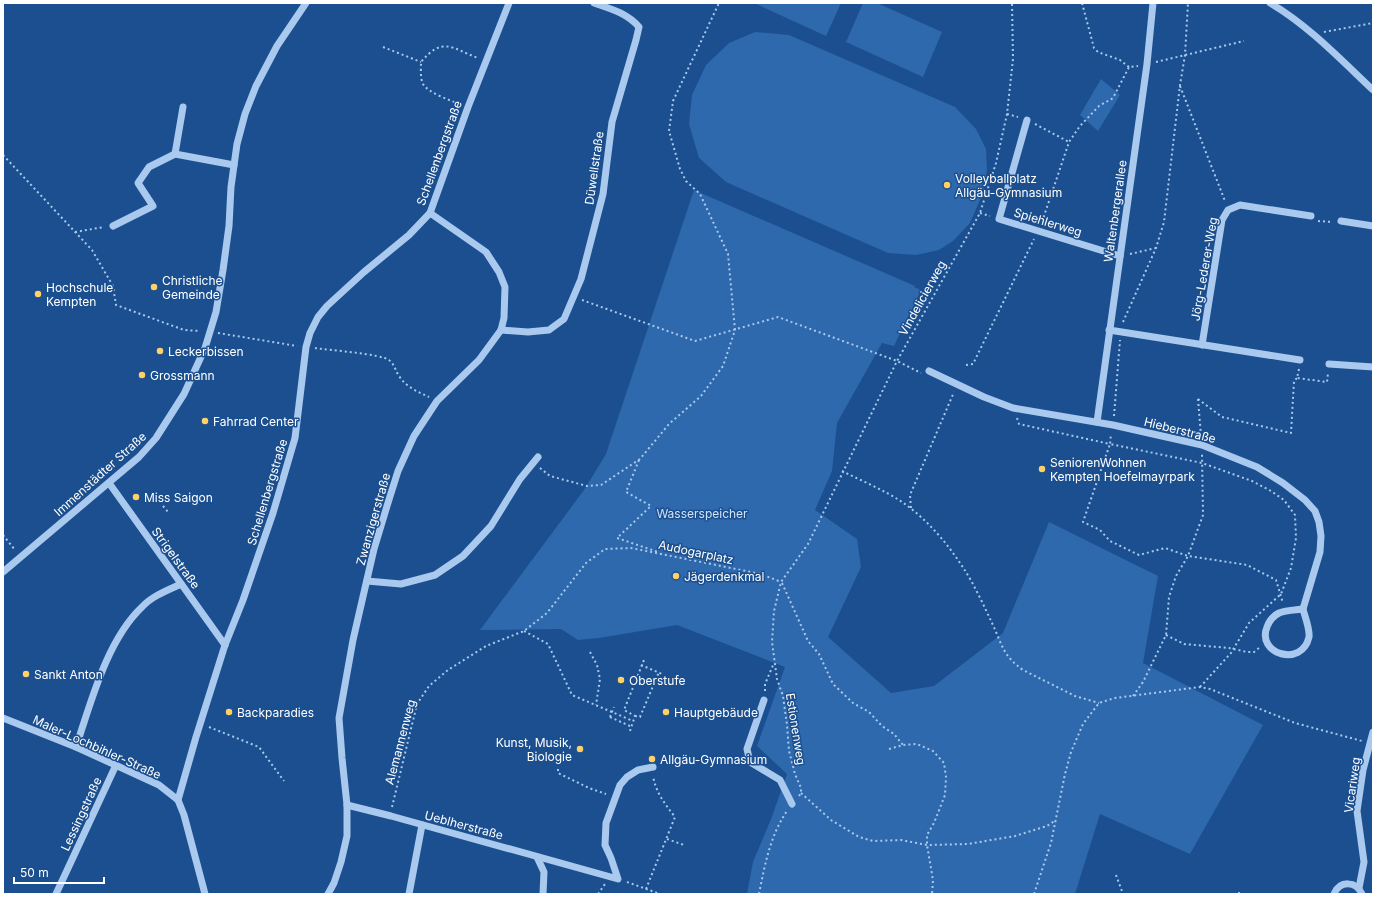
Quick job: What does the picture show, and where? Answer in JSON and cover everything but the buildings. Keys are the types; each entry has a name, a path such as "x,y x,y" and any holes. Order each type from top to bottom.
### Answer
{"street":[{"name":"Immenstädter Straße","path":"3,572 139,457 156,438 184,394 205,348 216,312 229,226 231,187 237,144 245,114 256,86 277,46 306,3"},
{"name":"Schellenbergstraße","path":"178,800 225,645 243,600 273,513 295,438 306,347 310,333 318,317 327,306 408,235 430,213 468,107 509,3"},
{"name":"Düwellstraße","path":"501,330 528,332 549,330 564,319 581,279 603,194 612,122 639,27 632,19 622,13 594,3"},
{"name":"Waltenbergerallee","path":"1097,422 1148,64 1153,3"},
{"path":"1270,3 1290,15 1313,34 1373,90"},
{"path":"175,154 184,107"},
{"name":"Spiehlerweg","path":"1027,120 999,219 1120,256"},
{"path":"113,226 153,206 138,184 149,167 175,154 234,165"},
{"name":"Jörg-Lederer-Weg","path":"1202,345 1222,220 1228,210 1240,205 1311,216"},
{"name":"Zwanzigerstraße","path":"328,894 334,883 341,862 347,836 347,805 342,758 340,718 352,647 374,549 398,471 414,436 438,402 479,360 501,330 504,318 505,287 499,272 486,252 430,213"},
{"path":"1341,221 1373,226"},
{"path":"1109,330 1300,360"},
{"path":"1329,364 1373,367"},
{"name":"Hieberstraße","path":"927,373 1013,408 1097,422 1202,445 1257,467 1283,483 1315,511 1319,522 1321,536 1320,552 1303,609 1309,636 1305,646 1296,654 1285,655 1274,651 1267,642"},
{"path":"367,581 401,584 435,575 463,556 491,526 520,479 538,456"},
{"name":"Strigelstraße","path":"108,483 225,645"},
{"path":"76,747 92,699 109,657 126,625 142,606 155,597 181,584"},
{"path":"1267,642 1265,631 1269,620 1278,613 1303,609"},
{"path":"764,700 747,749 750,762 780,780 792,804"},
{"name":"Maler-Lochbihler-Straße","path":"3,718 76,747 159,785 178,800"},
{"name":"Vicariweg","path":"1361,891 1364,862 1357,810 1363,770 1373,732"},
{"name":"Lessingstraße","path":"56,894 116,765"},
{"path":"618,880 605,845 606,823 620,785 627,777 638,770 653,767"},
{"path":"178,800 184,815 205,894"},
{"name":"Ueblherstraße","path":"347,805 618,880"},
{"path":"409,894 422,825"},
{"path":"537,857 544,872 543,894"},
{"path":"1334,894 1338,888 1346,884 1356,885 1361,891"}],"path":[{"path":"666,555 617,538 651,506 626,492 640,459 669,424 701,396 723,366 735,330 728,254 700,194 686,181 680,169 669,131 673,101 719,3"},
{"name":"Vindelicierweg","path":"781,582 808,544 897,362 980,213 996,163 1007,114 1013,59 1012,3"},
{"path":"1082,3 1094,48 1098,52 1120,60 1129,67 1148,64 1244,41"},
{"path":"1188,3 1185,55 1180,85 1164,222 1156,248 1123,323 1110,444 1083,522 1100,530 1110,541 1139,555 1165,548 1188,556 1247,565 1276,580 1281,594"},
{"path":"1313,34 1373,24"},
{"path":"420,62 436,47 446,46 474,57"},
{"path":"383,47 420,62"},
{"path":"420,62 424,85 432,92 449,100"},
{"path":"966,365 973,364 1038,231 1070,142 1080,126 1099,106 1114,98 1129,67"},
{"path":"1180,85 1228,210"},
{"path":"1007,114 1027,120 1070,142"},
{"path":"3,156 92,250 113,286 116,305 184,330 210,332 377,356 388,359 394,365 399,376 407,385 438,402"},
{"path":"75,232 113,226"},
{"path":"1120,256 1156,248"},
{"path":"573,297 695,341 778,317 927,373"},
{"path":"1133,696 1143,682 1166,634 1169,597 1176,576 1188,556 1203,515 1202,445 1198,399 1222,417 1292,433 1294,381 1297,378 1300,360"},
{"path":"1297,378 1327,382 1329,364"},
{"path":"912,509 910,495 957,385"},
{"path":"1013,408 1019,424 1202,463 1252,481 1284,500 1296,515 1296,538 1291,568 1281,594 1249,624 1233,650 1200,687"},
{"path":"550,476 587,486 601,485 640,459"},
{"path":"842,472 901,502 912,509 929,524 964,569 1008,658 1023,670 1075,696 1099,703 1115,698 1200,687 1210,689 1295,723 1370,743"},
{"path":"163,506 169,513"},
{"path":"3,535 21,557"},
{"name":"Audogarplatz","path":"605,549 631,548 761,574 781,582"},
{"name":"Alemannenweg","path":"391,816 400,770 418,704 429,686 448,670 486,646 524,631 547,613 586,563 605,549"},
{"path":"781,582 808,641 819,654 833,684 853,703 869,712 882,726 894,734 902,745"},
{"name":"Estionenweg","path":"781,582 774,611 772,642 777,679 783,696 788,725 789,751 795,774 799,781 800,793"},
{"path":"524,631 548,644 572,695 633,721"},
{"path":"1166,634 1184,644 1254,652 1267,642"},
{"path":"590,652 597,665 600,679 596,705"},
{"path":"644,660 624,710 640,717 659,672"},
{"path":"764,700 766,684 774,663"},
{"path":"641,665 662,674"},
{"path":"1034,894 1051,843 1071,752 1083,724 1099,703"},
{"path":"614,706 610,717 632,727"},
{"path":"630,731 635,716"},
{"path":"200,724 260,747 284,781"},
{"path":"889,749 902,745 917,744 933,751 944,763 946,777 945,795 934,823 927,835 933,880 932,894"},
{"path":"646,889 676,817 655,788 652,772 653,767"},
{"path":"558,769 558,773 589,788 616,797"},
{"path":"759,894 770,844 779,823 800,793 831,820 859,837 873,841 901,840 927,844 968,844 1015,836 1047,826 1056,819"},
{"path":"667,839 684,845"},
{"path":"1116,875 1123,894"},
{"path":"618,880 660,894"}],"green space":[{"path":"754,3 841,3 826,36"},
{"path":"863,3 877,3 942,32 923,77 846,42"},
{"path":"755,32 789,35 955,107 976,129 986,149 987,170 984,190 970,223 953,241 939,250 916,255 888,253 726,182 699,158 689,124 692,95 706,65 729,43"},
{"path":"1101,79 1120,95 1098,131 1080,115"},
{"name":"Wasserspeicher","path":"694,190 915,286 914,287 921,290 894,346 882,343 837,423 832,471 815,510 857,539 861,567 828,637 891,693 934,686 1003,633 1049,522 1158,576 1143,663 1263,725 1190,854 1100,814 1075,894 747,894 753,862 771,819 787,774 757,746 785,667 677,625 578,640 561,629 480,630 584,490 606,454"}],"place":[{"name":"Volleyballplatz Allgäu-Gymnasium","path":"947,185"},
{"name":"Christliche Gemeinde","path":"154,287"},
{"name":"Hochschule Kempten","path":"38,294"},
{"name":"Leckerbissen","path":"160,351"},
{"name":"Grossmann","path":"142,375"},
{"name":"Fahrrad Center","path":"205,421"},
{"name":"SeniorenWohnen Kempten Hoefelmayrpark","path":"1042,469"},
{"name":"Miss Saigon","path":"136,497"},
{"name":"Jägerdenkmal","path":"676,576"},
{"name":"Sankt Anton","path":"26,674"},
{"name":"Oberstufe","path":"621,680"},
{"name":"Backparadies","path":"229,712"},
{"name":"Hauptgebäude","path":"666,712"},
{"name":"Kunst, Musik, Biologie","path":"580,749"},
{"name":"Allgäu-Gymnasium","path":"652,759"}]}
